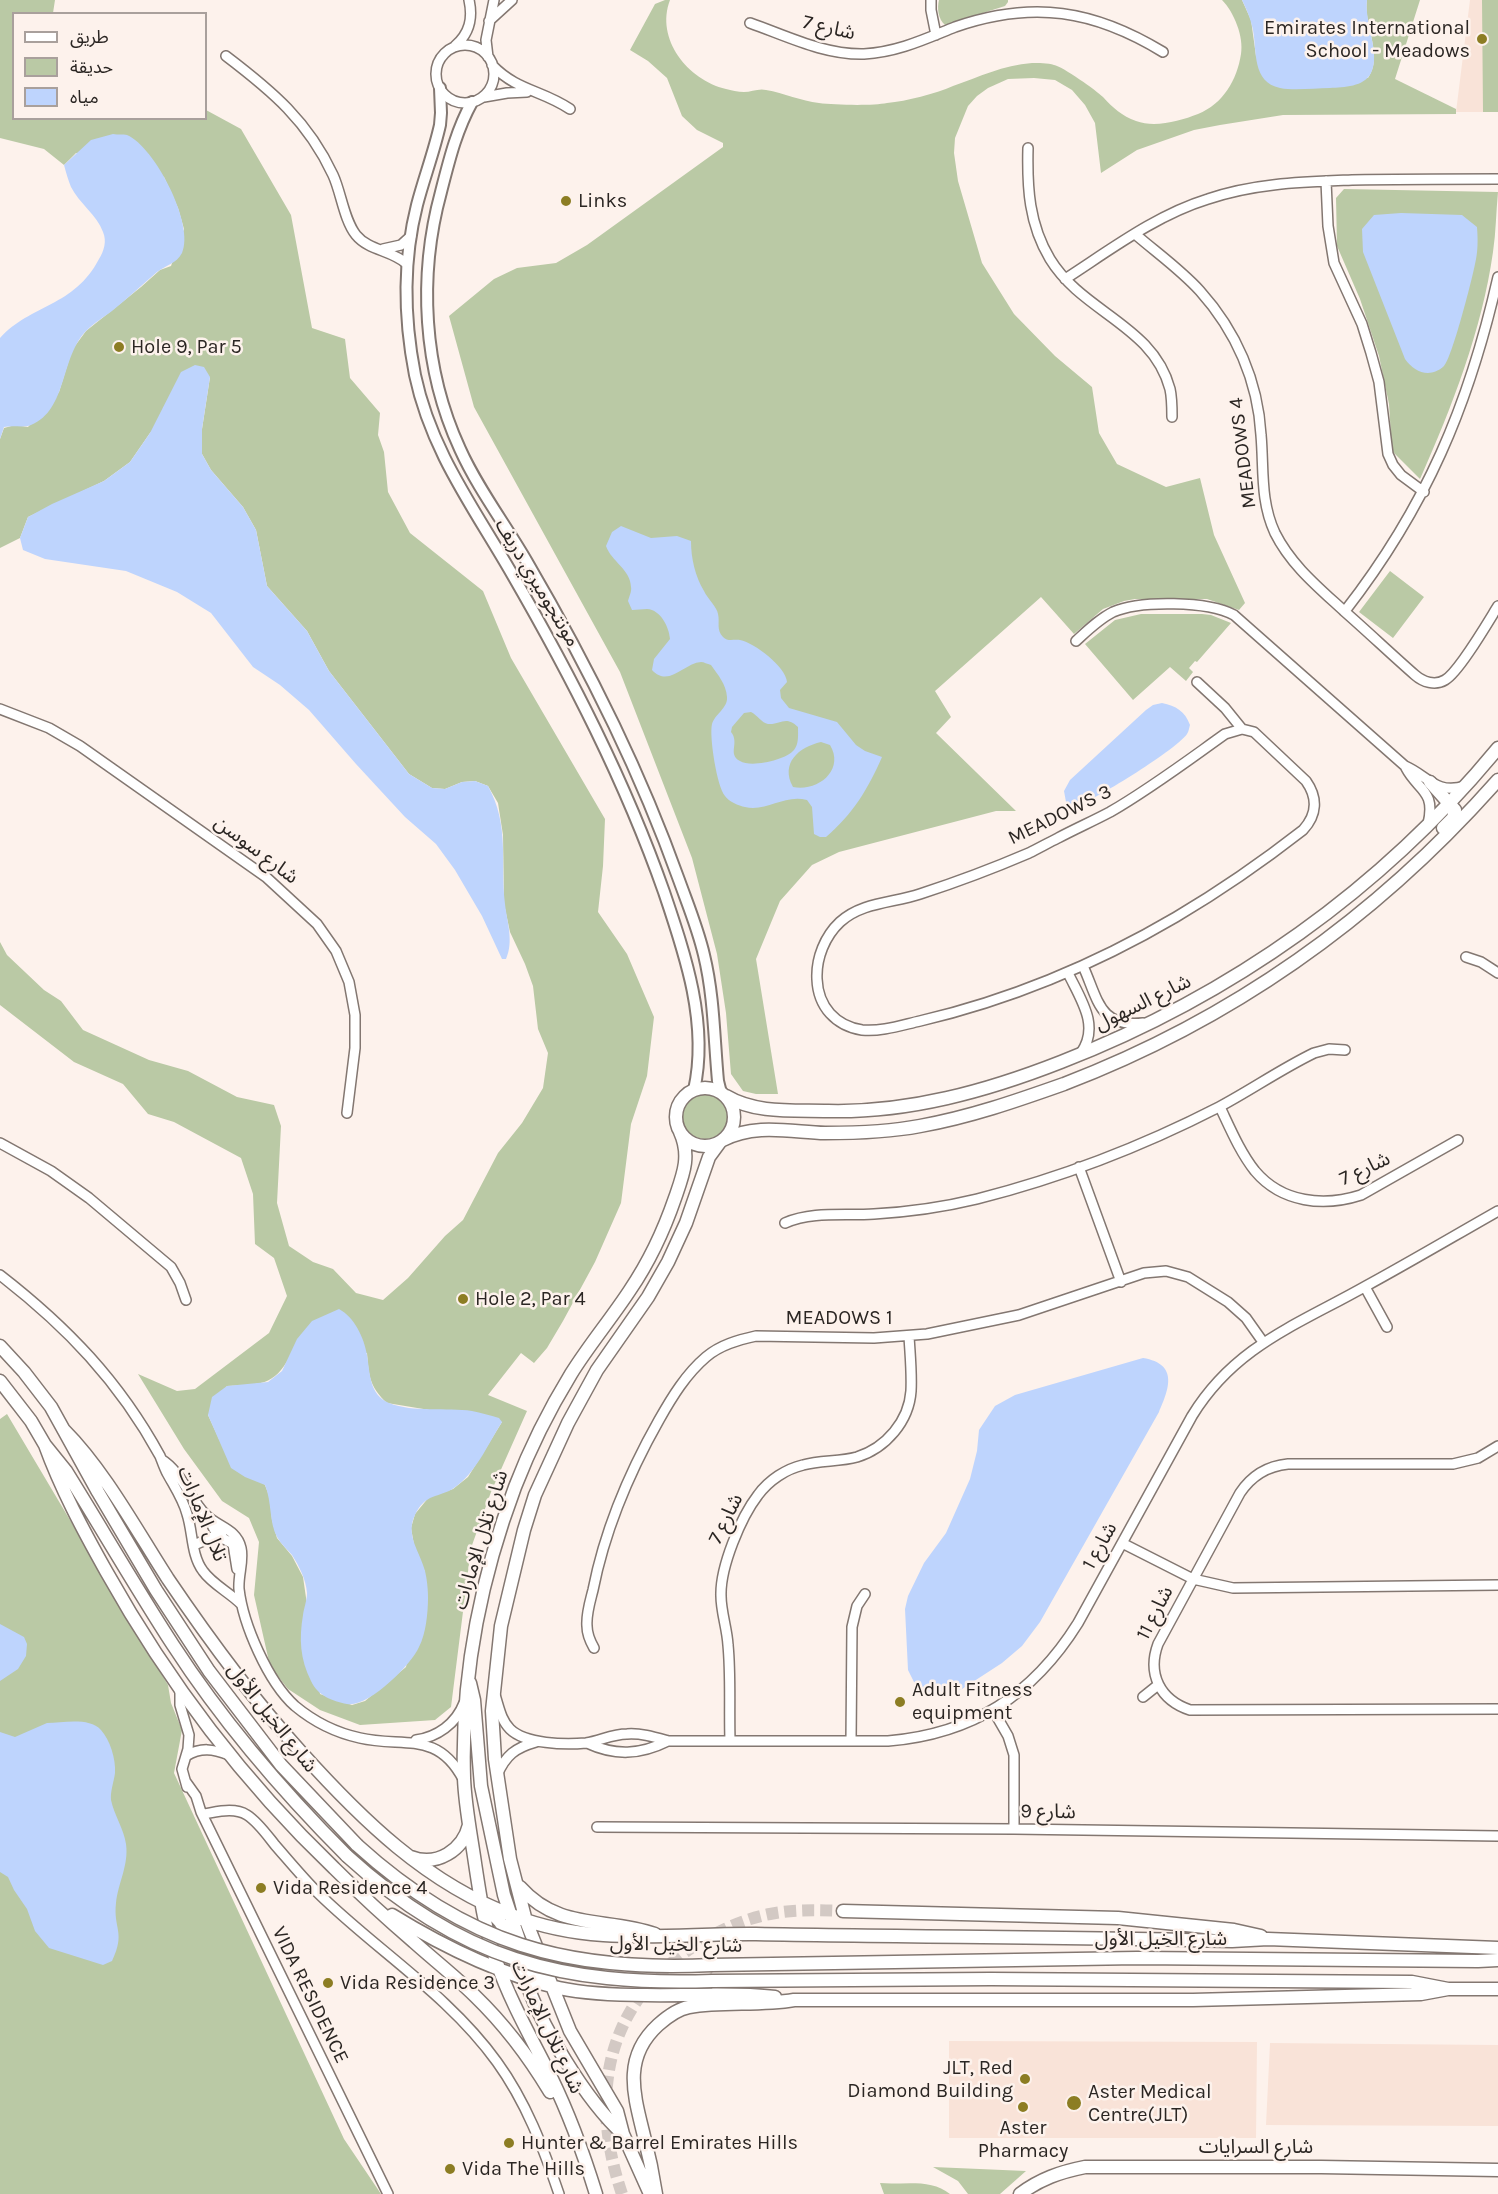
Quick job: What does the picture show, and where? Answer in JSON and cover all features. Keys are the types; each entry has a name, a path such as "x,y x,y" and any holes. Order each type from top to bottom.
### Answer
{"main road":[{"name":"شارع السهول","path":"724,1094 742,1105 760,1109 849,1111 887,1108 964,1095 1080,1055 1208,994 1307,930 1389,863 1450,803 1498,748"},
{"name":"شارع السهول","path":"722,1141 733,1134 752,1130 846,1133 918,1127 968,1116 997,1108 1088,1074 1168,1038 1256,989 1316,949 1367,910 1443,840 1498,780"},
{"path":"1404,876 1453,818 1455,810 1430,783"},
{"path":"708,1088 724,1094 731,1103 734,1119 729,1134 722,1141 713,1145 698,1145 685,1138 680,1132 675,1116 686,1094 708,1088"},
{"name":"شارع تلال الإمارات","path":"596,2194 551,2078 505,1983 493,1965 469,1824 464,1780 466,1700 482,1590 516,1485 549,1412 569,1377 632,1288 664,1226 687,1162 687,1152 680,1132"},
{"name":"شارع تلال الإمارات","path":"650,2194 623,2134 617,2111 583,2056 551,1986 526,1921 510,1859 497,1775 492,1711 501,1626 524,1530 542,1478 597,1370 648,1297 668,1262 686,1223 704,1167 722,1141"},
{"name":"شارع الخيل الأول","path":"0,1346 51,1407 84,1469 156,1590 210,1671 281,1765 381,1867 438,1908 502,1939 571,1959 641,1967 1137,1958 1498,1960"},
{"name":"شارع الخيل الأول","path":"0,1381 66,1471 174,1646 217,1707 270,1775 346,1856 378,1884 431,1921 463,1939 497,1953 540,1966 603,1979 648,1982 991,1979 1412,1982 1448,1989 1498,1989"},
{"path":"64,1430 87,1456 204,1629 275,1721 335,1789 373,1827 446,1884 509,1915 542,1926 606,1937 752,1934 1232,1941 1268,1939 1498,1948"},
{"path":"45,1445 64,1493 126,1607 180,1691 229,1755 298,1833 493,2015 527,2057 571,2126"},
{"path":"468,1680 474,1693 478,1761 483,1795 504,1896 527,1984 547,2027 575,2074 605,2116 623,2134"},
{"path":"406,1854 427,1860 449,1854 462,1841 469,1824"},
{"path":"518,1885 539,1905 565,1918 632,1928 662,1936"},
{"path":"363,1896 418,1931 493,1965 527,1984 614,1994 758,1995 794,2000"},
{"path":"504,1896 512,1907 518,1907 522,1903"},
{"path":"482,1903 500,1922 535,1972 551,1986"},
{"path":"843,1911 1118,1918 1234,1930 1268,1939"},
{"path":"517,1945 526,1921"},
{"path":"493,1965 542,1926"},
{"path":"505,1983 511,1978 518,1978 527,1984"},
{"path":"656,2194 633,2090 637,2059 648,2037 668,2015 686,2008 708,2004 764,2004 794,2000 1239,2000 1421,1994 1448,1989"},
{"name":"شارع السرايات","path":"1020,2194 1034,2184 1059,2172 1085,2167 1498,2169"}],"street":[{"path":"469,0 471,21 467,32 454,48 442,56 438,63 436,79 445,96 462,103 507,93 533,92"},
{"path":"477,100 488,92 492,84 486,40 494,0"},
{"path":"489,21 512,0"},
{"path":"931,0 930,10 936,35"},
{"path":"1016,0 1019,10"},
{"name":"شارع 7","path":"750,23 812,46 837,52 862,54 913,45 977,19 1019,10 1050,10 1081,14 1110,23 1163,52"},
{"path":"454,48 472,46 481,50 511,82 553,99 570,109"},
{"path":"226,57 264,85 297,118 311,136 329,167 354,232 361,240 393,253 407,264"},
{"name":"مونتجوميري دريف","path":"440,88 440,125 417,205 407,264 409,334 416,376 427,417 442,457 564,664 628,801 654,866 678,932 690,980 696,1019 698,1066 694,1090"},
{"name":"مونتجوميري دريف","path":"477,100 457,132 435,213 429,252 427,306 435,373 445,412 460,449 580,656 615,728 662,836 704,954 711,996 718,1081 724,1094"},
{"path":"1028,148 1028,197 1040,241 1051,261 1065,279 1102,312 1141,339 1155,354 1165,372 1171,392 1172,417"},
{"path":"1065,279 1168,215 1206,199 1245,188 1286,182 1498,179"},
{"path":"1326,181 1332,254 1341,280 1362,324 1371,353 1379,382 1388,454 1401,475 1424,492"},
{"name":"MEADOWS 4","path":"1136,234 1199,290 1220,315 1236,342 1249,372 1258,402 1262,434 1263,490 1267,511 1274,531 1297,567 1420,680 1434,683 1448,679 1453,674 1498,606"},
{"path":"381,250 401,245 411,236"},
{"path":"1345,611 1389,551 1424,492 1461,408 1482,342 1498,277"},
{"path":"1076,641 1104,617 1125,608 1148,605 1199,605 1219,608 1234,615 1405,766 1430,783 1444,788 1466,786"},
{"path":"1197,682 1225,708 1242,729"},
{"name":"شارع سوسن","path":"0,709 49,728 80,746 266,877 317,924 339,959 349,982 355,1015 355,1048 347,1113"},
{"name":"MEADOWS 3","path":"1242,729 1254,732 1306,781 1311,789 1315,806 1309,823 1279,849 1229,884 1154,929 1083,966 965,1009 880,1030 847,1026 832,1018 819,994 817,980 822,949 829,934 841,921 855,912 917,895 1031,852 1110,811 1225,734 1242,729"},
{"path":"1405,766 1428,799 1430,807 1427,825"},
{"path":"1466,957 1481,962 1498,973"},
{"path":"1083,966 1104,1012 1110,1018 1125,1024 1155,1021"},
{"path":"1068,973 1090,1019 1089,1040 1080,1055"},
{"path":"1090,1019 1104,1012"},
{"path":"784,1223 812,1215 874,1214 951,1205 1001,1192 1079,1167 1220,1107 1314,1053 1329,1049 1345,1050"},
{"name":"شارع 7","path":"1220,1107 1242,1152 1257,1173 1282,1192 1313,1202 1346,1200 1361,1195 1458,1140"},
{"path":"0,1143 51,1171 98,1205 171,1267 186,1300"},
{"path":"1079,1167 1121,1282"},
{"name":"شارع 1","path":"668,1741 888,1741 925,1737 960,1726 993,1710 1024,1688 1061,1649 1078,1623 1199,1404 1228,1370 1263,1342 1498,1211"},
{"name":"MEADOWS 1","path":"594,1648 588,1635 587,1615 597,1568 614,1515 649,1438 694,1369 707,1356 737,1340 756,1336 874,1338 909,1336 1019,1315 1155,1271 1166,1271 1188,1277 1234,1306 1246,1318 1263,1342"},
{"path":"0,1275 42,1307 84,1349 112,1383 161,1458"},
{"path":"1365,1287 1387,1327"},
{"name":"شارع 7","path":"730,1740 728,1644 721,1598 722,1578 727,1559 752,1505 774,1479 804,1464 842,1460 864,1454 883,1443 894,1433 905,1414 911,1392 909,1336"},
{"name":"شارع 11","path":"1158,1685 1153,1665 1154,1654 1245,1485 1260,1472 1288,1464 1454,1464 1478,1458 1498,1446"},
{"name":"تلال الإمارات","path":"161,1458 174,1470 207,1516 217,1535 233,1544 242,1605 264,1665 295,1705 315,1720 352,1736 383,1742 425,1745 441,1753 458,1770 464,1780"},
{"name":"تلال الإمارات","path":"161,1458 186,1511 198,1563 204,1572 242,1605"},
{"name":"تلال الإمارات","path":"207,1516 230,1530 237,1538 242,1559 238,1577"},
{"path":"194,1545 230,1530"},
{"path":"1122,1544 1193,1579 1233,1588 1498,1586"},
{"path":"851,1741 852,1627 857,1606 865,1594"},
{"path":"1143,1696 1158,1685 1171,1701 1180,1707 1201,1710 1498,1708"},
{"name":"VIDA RESIDENCE","path":"180,1691 180,1705 189,1735 182,1769 191,1798 202,1813 388,2194"},
{"path":"494,1692 501,1716 510,1729 536,1742 588,1743 614,1735 628,1734 668,1741"},
{"name":"تلال الإمارات","path":"407,1742 433,1736 444,1730 457,1716 466,1700"},
{"path":"993,1710 1008,1736 1014,1755 1014,1829"},
{"path":"588,1743 600,1749 628,1753 642,1752 668,1741"},
{"path":"497,1775 503,1762 512,1752 536,1742"},
{"path":"186,1756 203,1749 212,1749 229,1755"},
{"path":"202,1813 230,1810 249,1816 315,1890 348,1922 447,2006 473,2033 517,2093 534,2126 559,2194"},
{"name":"شارع 9","path":"597,1827 1014,1829 1498,1836"}],"shaded area":[{"name":"Emirates International School - Meadows","path":"1470,0 1498,0 1498,112 1456,112"},
{"path":"949,2041 1257,2042 1256,2138 949,2138"},
{"path":"1270,2043 1498,2045 1498,2126 1266,2125"}],"green space":[{"path":"0,0 55,0 53,12 12,12 12,120 207,120 207,111 241,129 291,215 312,328 345,339 350,378 380,413 378,435 384,452 388,492 410,533 483,591 511,658 605,819 598,912 627,954 654,1017 647,1076 631,1124 621,1203 595,1262 547,1348 534,1363 521,1353 488,1395 527,1411 491,1492 471,1548 451,1707 435,1720 360,1725 320,1710 288,1689 270,1666 254,1595 259,1542 249,1518 222,1501 184,1449 138,1374 177,1391 195,1389 269,1333 287,1296 274,1258 255,1244 253,1194 241,1158 174,1122 148,1114 123,1084 74,1062 0,1005 0,942 7,955 44,990 61,1001 83,1030 149,1060 188,1071 237,1097 274,1105 281,1126 277,1203 289,1246 313,1262 333,1269 356,1293 383,1300 408,1278 445,1236 463,1220 498,1153 522,1123 543,1088 548,1053 538,1029 533,986 510,932 504,904 503,835 498,803 488,786 475,781 462,782 445,789 432,788 409,774 329,671 307,631 267,586 256,530 243,507 211,470 202,454 202,429 210,377 150,433 130,462 104,481 28,517 20,538 0,548 0,439 4,428 15,425 28,427 59,392 72,350 86,331 160,270 171,266 184,229 178,208 164,177 76,153 64,165 44,149 0,138","holes":["367,1353 373,1386 387,1403 502,1422 468,1477 453,1489 429,1497 415,1514 411,1528 414,1545 425,1572 406,1667 365,1701 352,1705 320,1694 303,1577 292,1556 277,1538 272,1520 270,1498 265,1485 219,1439 208,1415 227,1386 257,1384 271,1379 290,1356"]},
{"path":"670,0 667,29 678,56 699,77 726,89 744,92 763,90 826,104 881,104 929,94 1011,66 1046,63 1058,66 1079,79 1126,117 1143,123 1159,124 1191,117 1207,110 1222,97 1232,82 1242,47 1234,18 1222,0 1242,0 1251,20 1256,56 1368,78 1374,60 1374,50 1367,0 1420,0 1395,79 1456,109 1456,114 1283,115 1220,125 1194,130 1137,150 1101,173 1095,123 1085,105 1072,90 1055,80 1008,79 988,88 968,106 955,138 954,153 958,181 982,263 1014,314 1055,356 1092,387 1099,433 1117,464 1166,487 1200,478 1214,535 1245,603 1239,610 1207,599 1135,599 1103,609 1074,634 1041,597 935,691 951,717 936,733 1016,811 996,811 839,852 812,865 780,901 756,959 778,1094 756,1094 743,1091 731,1074 726,1013 717,954 692,858 620,672 474,407 449,316 494,279 517,268 556,263 587,245 723,147 723,143 697,130 682,116 667,78 648,61 630,50 655,4"},
{"path":"939,0 1008,0 1008,2 1005,6 945,25 939,13"},
{"path":"1482,0 1498,0 1498,112 1483,112"},
{"path":"1344,189 1498,192 1493,252 1474,339 1454,396 1420,479 1392,451 1389,404 1379,356 1360,299 1337,246 1336,198"},
{"path":"1390,571 1424,597 1393,638 1359,612"},
{"path":"1141,614 1202,614 1231,623 1189,668 1193,672 1186,681 1170,667 1133,700 1085,644 1115,620"},
{"path":"705,1093 721,1100 728,1116 721,1132 705,1139 689,1132 682,1116 689,1100"},
{"path":"7,1414 168,1685 171,1703 182,1730 174,1773 344,2139 381,2194 0,2194 0,1419"},
{"path":"933,2167 1026,2171 1000,2194 968,2194 958,2181"},
{"path":"880,2183 926,2184 943,2189 950,2194 884,2194"}],"water":[{"path":"1242,0 1367,0 1374,57 1371,73 1359,84 1341,87 1292,89 1271,85 1260,73 1252,26"},
{"path":"113,134 127,135 138,142 160,170 170,188 183,224 185,240 182,253 177,260 157,272 87,330 78,341 72,354 52,407 43,418 28,426 4,427 0,439 0,338 25,318 77,287 89,275 101,256 104,246 105,239 100,226 74,193 64,165 91,140"},
{"path":"1401,213 1462,215 1477,227 1476,259 1457,334 1444,366 1428,373 1413,367 1405,359 1363,252 1362,229 1374,215"},
{"path":"195,365 204,367 210,377 202,429 202,454 211,470 243,507 256,530 267,586 307,631 329,671 409,774 432,788 445,789 462,782 475,781 488,786 495,801 502,830 505,904 510,938 506,959 502,959 482,916 455,870 436,844 405,817 309,710 280,685 253,667 211,613 177,592 126,571 45,559 23,550 20,538 28,517 104,481 130,462 150,433 181,372"},
{"path":"621,526 651,538 677,536 691,541 696,573 705,594 717,611 719,629 723,637 746,642 776,663 787,682 780,690 781,698 789,708 837,722 856,745 882,757 859,800 826,837 814,834 812,807 807,800 791,799 753,808 737,804 725,796 717,772 711,730 714,720 727,701 723,684 711,665 702,662 695,663 670,676 658,675 652,670 654,659 670,639 668,629 656,612 647,609 632,610 628,601 631,590 628,576 606,546 612,532","holes":["751,712 768,724 786,721 794,723 798,727 796,748 784,757 760,763 745,763 736,758 732,727 744,713","821,742 830,745 834,754 831,771 820,782 811,786 793,787 789,771 794,757 813,744"]},
{"path":"1162,703 1179,710 1188,720 1190,725 1188,732 1181,741 1103,793 1080,804 1066,802 1064,791 1070,780 1146,710"},
{"path":"339,1309 354,1322 361,1335 366,1348 374,1389 382,1399 409,1408 472,1411 499,1418 502,1422 481,1458 462,1482 423,1503 412,1522 412,1536 425,1571 428,1595 426,1623 419,1647 388,1684 366,1699 347,1704 326,1697 311,1681 301,1649 307,1593 304,1578 292,1555 274,1531 265,1485 231,1468 208,1415 212,1397 227,1386 268,1382 282,1371 297,1339 312,1321"},
{"path":"1143,1358 1154,1361 1167,1372 1168,1386 1163,1403 1040,1622 1022,1646 1002,1663 962,1689 944,1694 931,1693 914,1682 908,1670 905,1609 908,1596 924,1563 946,1533 970,1479 977,1451 979,1430 995,1406 1015,1395"},
{"path":"0,1624 24,1637 27,1644 26,1656 18,1669 0,1681"},
{"path":"83,1722 96,1726 110,1744 113,1756 115,1773 111,1800 125,1838 127,1852 116,1903 118,1943 112,1961 103,1965 49,1948 35,1931 27,1909 8,1877 0,1872 0,1732 15,1737 47,1723"}],"tunnel":[{"path":"622,2194 612,2160 607,2126 606,2094 611,2062 620,2032 635,2003 657,1977 684,1953 725,1929 747,1920 779,1912 843,1911"}],"place":[{"name":"Emirates International School - Meadows","path":"1482,39"},
{"name":"Links","path":"566,201"},
{"name":"Hole 9, Par 5","path":"119,347"},
{"name":"Hole 2, Par 4","path":"463,1299"},
{"name":"Adult Fitness equipment","path":"900,1702"},
{"name":"Vida Residence 4","path":"261,1888"},
{"name":"Vida Residence 3","path":"328,1983"},
{"name":"JLT, Red Diamond Building","path":"1025,2079"},
{"name":"Aster Medical Centre(JLT)","path":"1074,2103"},
{"name":"Aster Pharmacy","path":"1023,2107"},
{"name":"Hunter & Barrel Emirates Hills","path":"509,2143"},
{"name":"Vida The Hills","path":"450,2169"}]}
